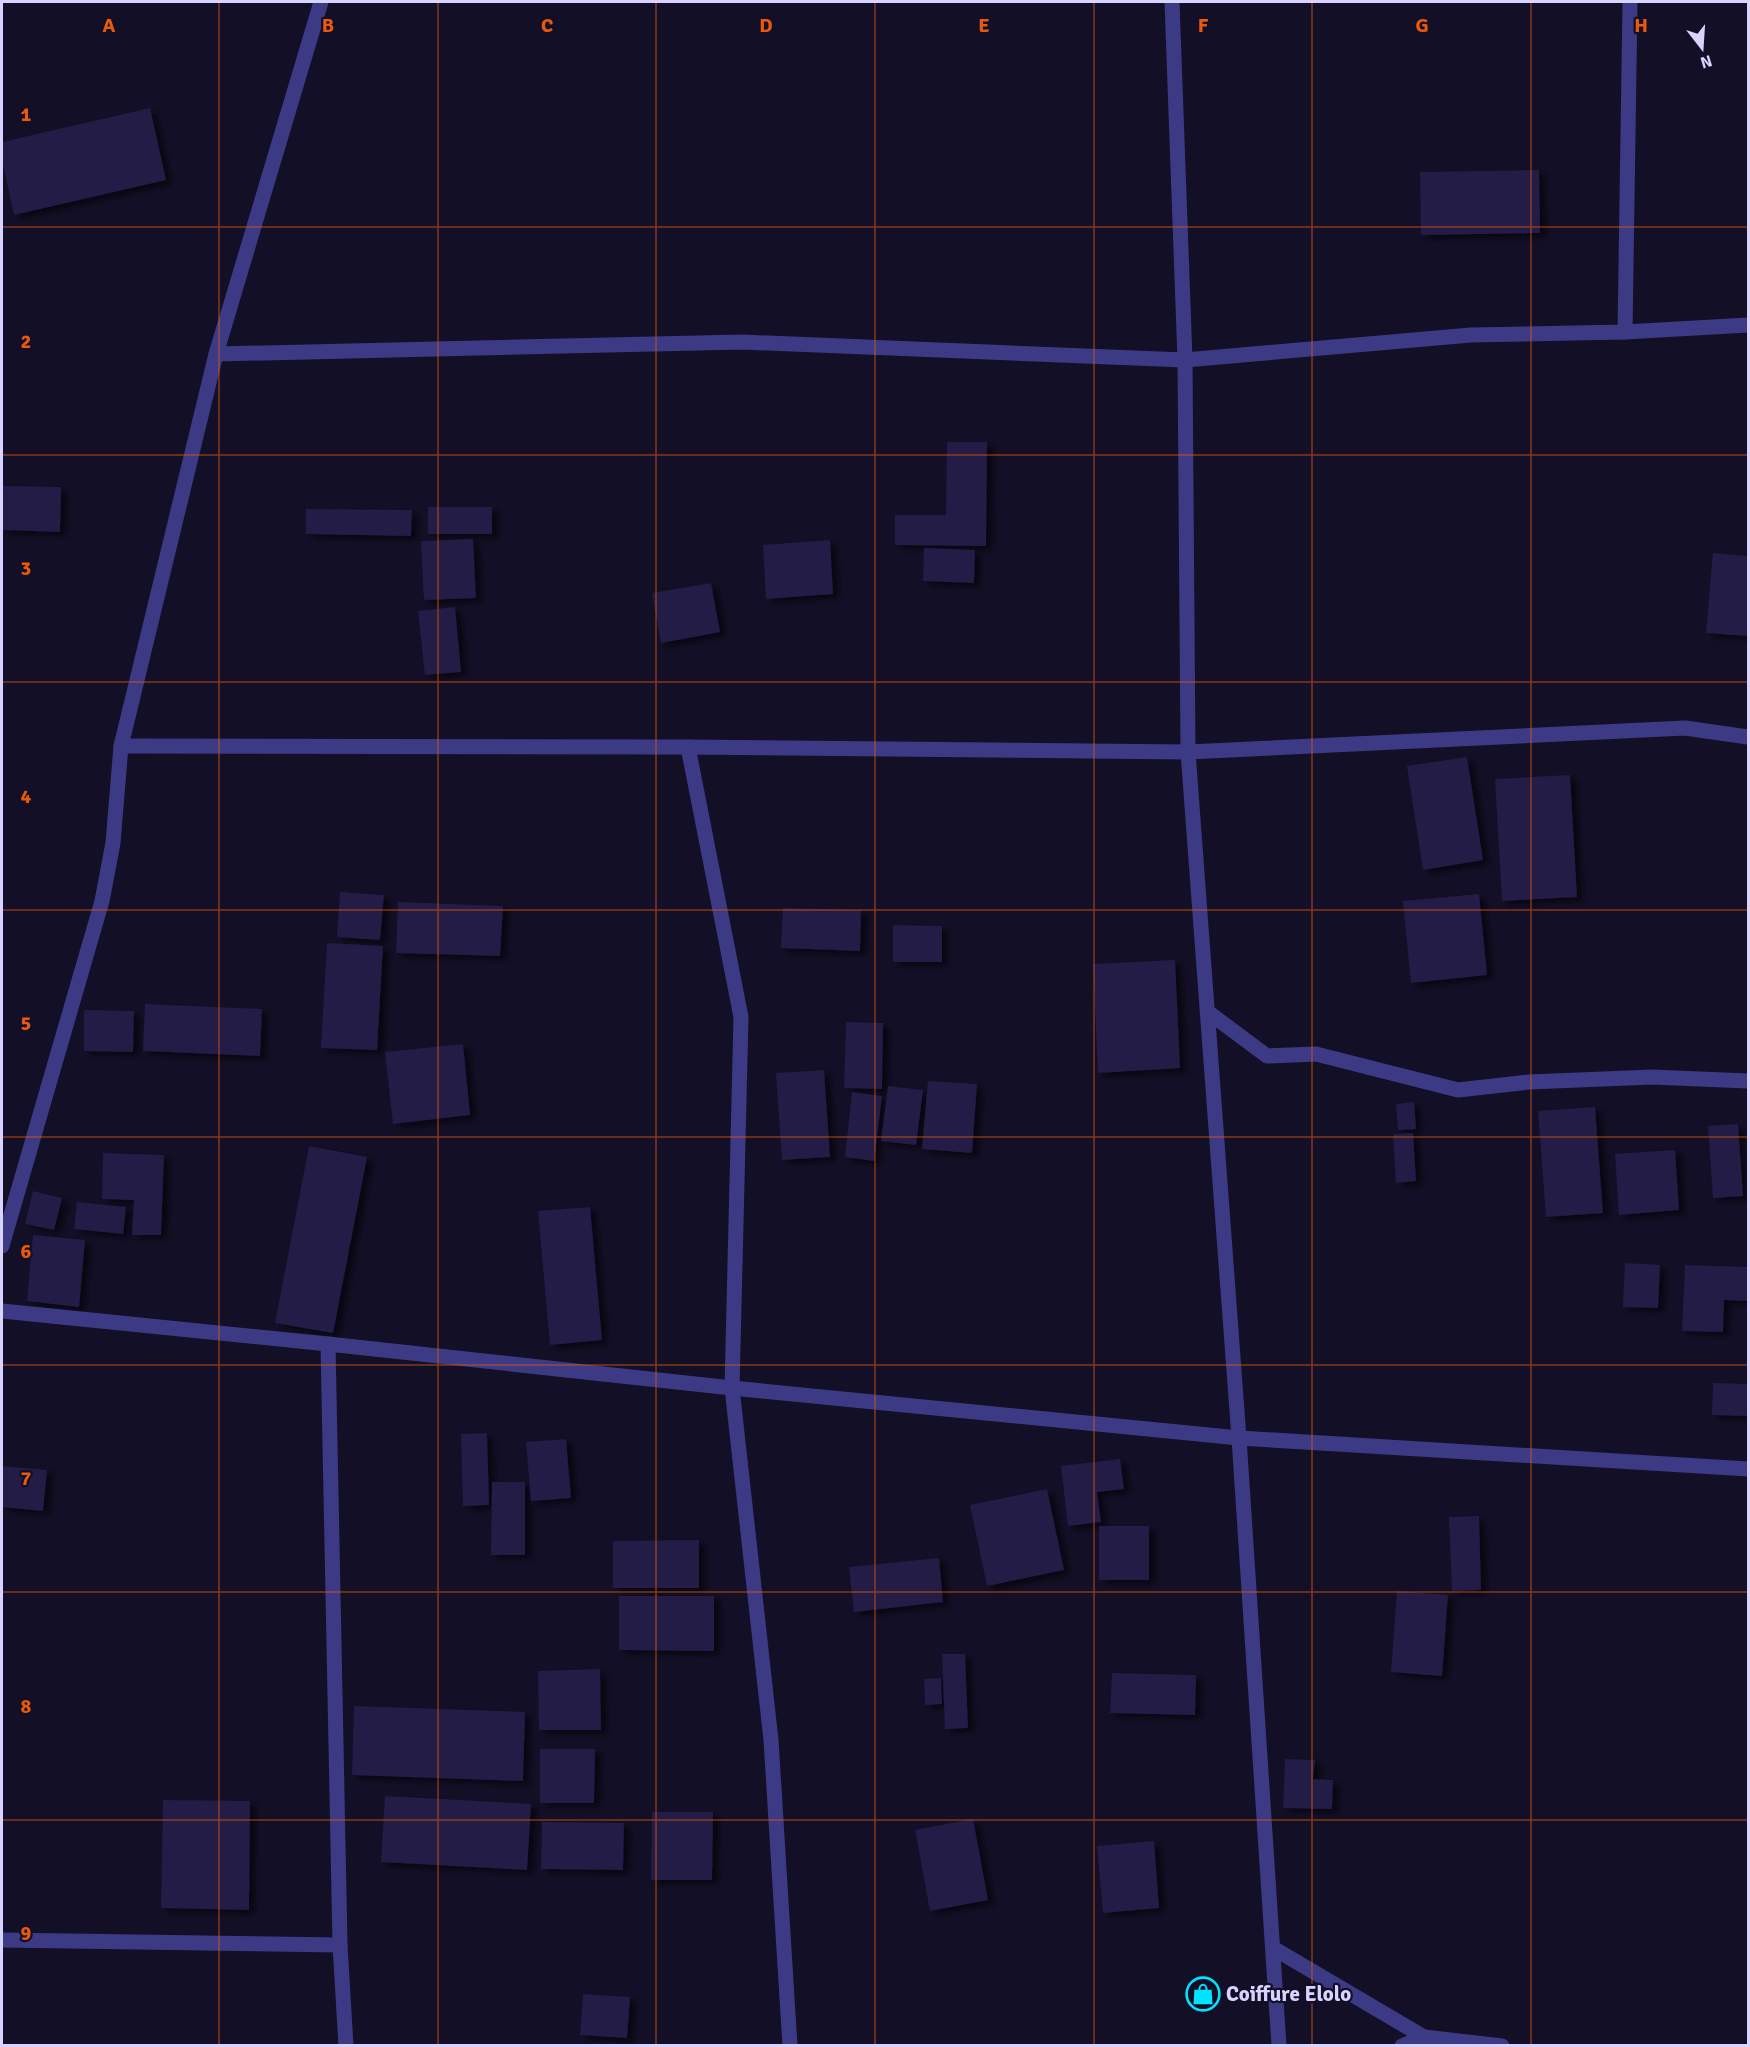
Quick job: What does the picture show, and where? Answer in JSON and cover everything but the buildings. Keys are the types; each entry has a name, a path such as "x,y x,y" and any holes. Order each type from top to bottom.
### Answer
{"street":[{"path":"2,1246 102,901 113,843 121,746 216,354 321,2"},
{"path":"1172,2 1185,360 1188,753 1239,1438 1279,2046"},
{"path":"1625,332 1630,2"},
{"path":"216,354 741,342 1185,360 1471,334 1625,332 1749,325"},
{"path":"121,746 688,747 1188,753 1685,728 1749,737"},
{"path":"688,747 741,1017 732,1388 771,1740 790,2046"},
{"path":"1208,1012 1267,1056 1316,1054 1458,1090 1529,1082 1652,1077 1749,1081"},
{"path":"2,1311 732,1388 1239,1438 1749,1469"},
{"path":"328,1344 340,1945 346,2046"},
{"path":"2,1940 340,1945"},
{"path":"1273,1948 1424,2037 1502,2046"},
{"path":"1402,2046 1424,2037"}],"place":[{"name":"Coiffure Elolo","path":"1203,1994"}]}
